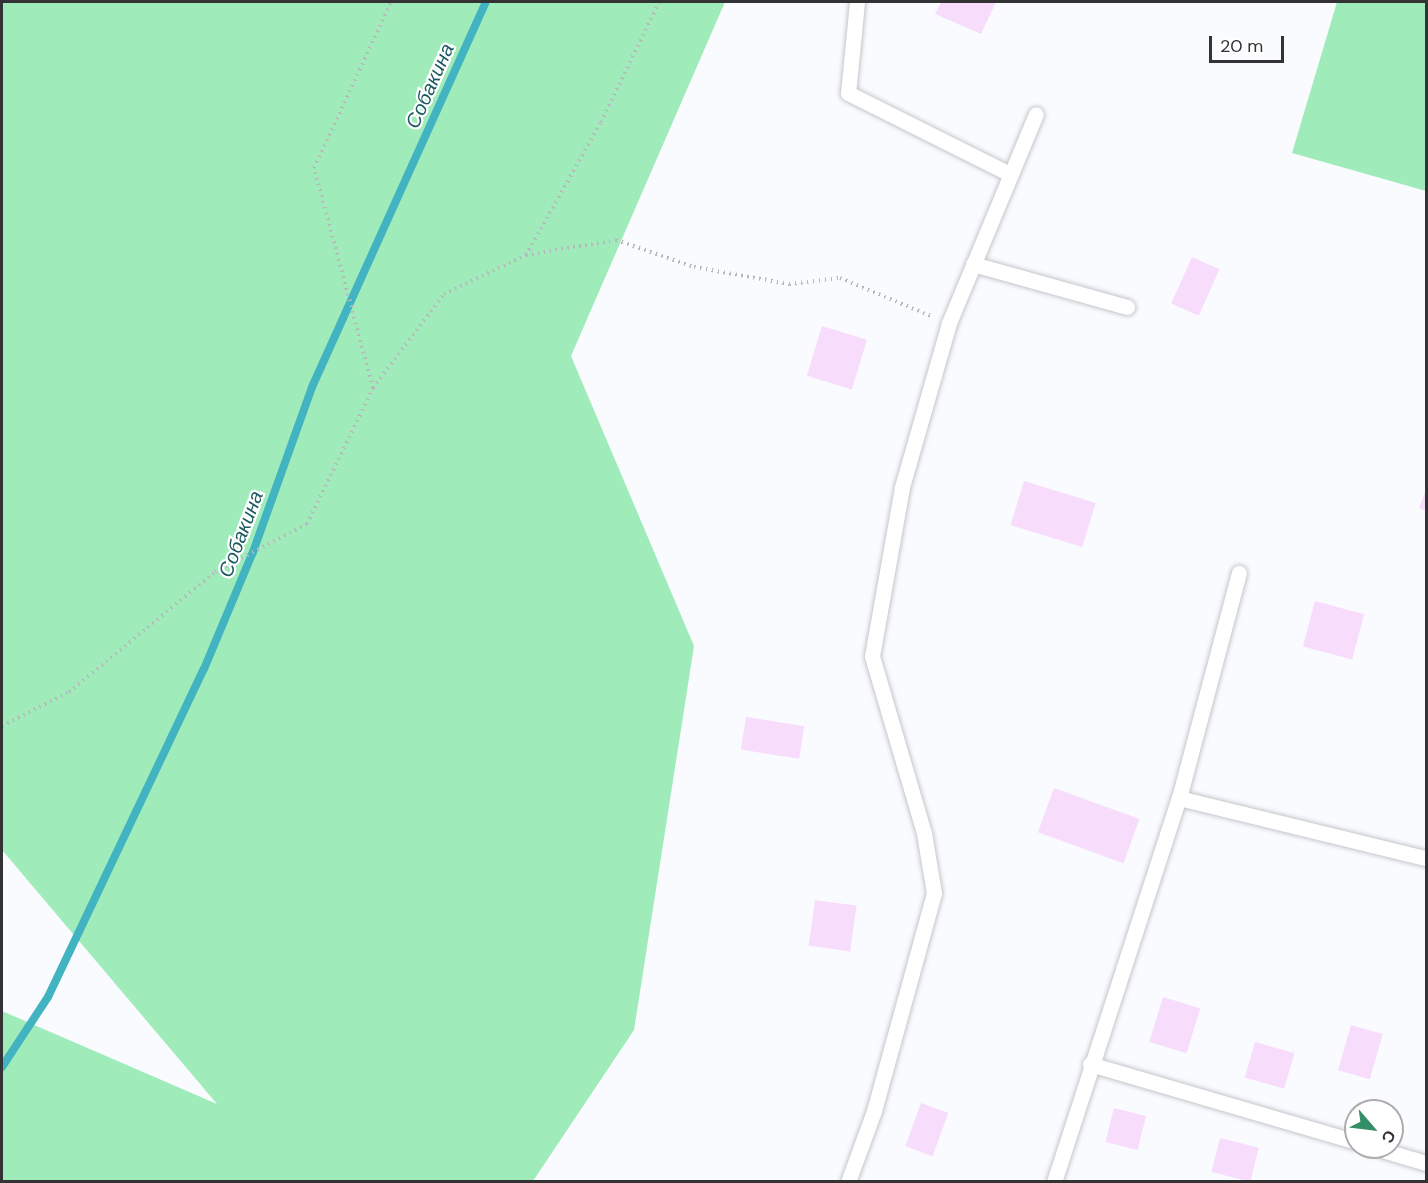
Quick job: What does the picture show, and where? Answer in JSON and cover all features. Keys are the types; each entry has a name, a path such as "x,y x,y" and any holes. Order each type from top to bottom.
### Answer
{"lane":[{"path":"857,2 848,93 1010,174"},
{"path":"849,1182 874,1111 934,893 924,833 872,657 902,487 949,323 1036,114"},
{"path":"973,264 1127,307"},
{"path":"1054,1182 1090,1064 1179,798 1239,573"},
{"path":"1179,798 1426,858"},
{"path":"1090,1064 1344,1138"},
{"path":"1404,1156 1426,1162"}],"path":[{"path":"373,388 314,168 391,2"},
{"path":"526,255 601,122 659,2"},
{"path":"2,726 69,692 215,572 307,524 373,388 444,294 526,255 616,240 694,267 789,285 840,278 949,323"}],"green space":[{"path":"2,2 725,2 571,356 694,646 634,1030 533,1181 2,1181 2,1011 217,1104 2,850"},
{"path":"1337,2 1426,2 1426,191 1292,153"}],"building":[{"path":"941,2 996,2 981,34 935,14"},
{"path":"1192,257 1219,269 1199,316 1171,304"},
{"path":"822,326 867,340 852,389 807,376"},
{"path":"1024,481 1096,503 1082,547 1011,525"},
{"path":"1426,490 1426,511 1419,508"},
{"path":"1315,601 1364,614 1352,660 1303,646"},
{"path":"746,717 804,726 799,759 741,750"},
{"path":"1054,788 1140,819 1123,863 1038,832"},
{"path":"815,900 857,906 850,951 809,946"},
{"path":"1163,997 1200,1008 1187,1053 1149,1042"},
{"path":"1351,1025 1383,1034 1370,1079 1338,1070"},
{"path":"1255,1042 1294,1053 1284,1089 1245,1078"},
{"path":"921,1103 948,1113 933,1156 905,1146"},
{"path":"1114,1108 1146,1116 1138,1150 1106,1142"},
{"path":"1220,1138 1259,1148 1250,1182 1212,1172"}],"waterway":[{"name":"Собакина","path":"2,1067 48,997 204,669 253,552 312,387 486,2"}]}
